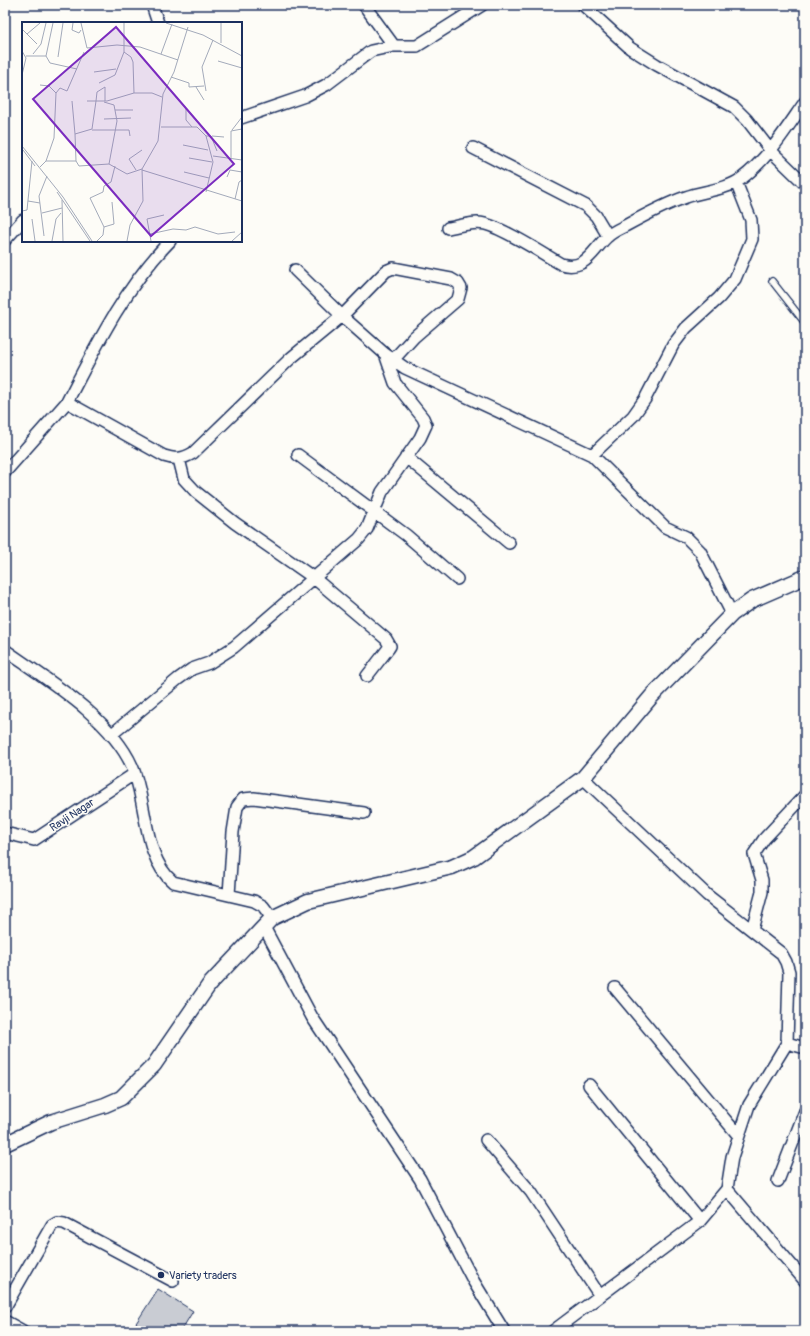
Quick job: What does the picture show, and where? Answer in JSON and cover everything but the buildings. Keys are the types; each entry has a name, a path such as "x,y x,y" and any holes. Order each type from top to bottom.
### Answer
{"street":[{"path":"152,5 158,22"},
{"path":"364,5 394,46"},
{"path":"242,118 305,96 326,85 372,51 394,46 417,46 482,5"},
{"path":"583,5 630,48 657,65 734,107 771,150 805,184"},
{"path":"448,228 474,223 485,224 561,264 570,267 578,265 586,260 608,236 676,201 736,182 771,150 805,102"},
{"path":"473,148 586,206 596,216 608,236"},
{"path":"592,455 633,416 645,399 673,345 686,328 719,298 735,279 752,239 751,220 736,182"},
{"path":"5,240 22,221"},
{"path":"5,472 67,402 116,311 143,272 169,242"},
{"path":"67,402 164,456 179,459 194,453 291,358 342,316 386,271 393,268 451,279 458,283 461,288 458,299 389,357"},
{"path":"295,270 342,316 389,357 427,380 567,442 592,455 665,527 686,536 694,544 700,551 732,614"},
{"path":"111,735 178,679 192,669 209,663 234,647 359,539 367,529 382,492 425,431 426,425 423,418 395,383 389,357"},
{"path":"298,455 374,510 406,535 457,579"},
{"path":"406,457 509,543"},
{"path":"179,459 184,479 196,492 235,523 314,578 389,642 388,649 367,676"},
{"path":"5,1144 51,1122 105,1105 121,1098 154,1065 209,985 268,922 308,901 452,867 474,858 583,778 651,697 732,614 752,600 805,577"},
{"path":"5,650 91,714 111,735 122,750 134,774 151,844 166,876 173,882 254,901 264,906 268,922 312,1017 420,1179 474,1282 504,1331"},
{"name":"Ravji Nagar","path":"5,833 34,840 134,774"},
{"path":"552,1331 700,1221 727,1189 732,1157 749,1105 787,1043 789,972 781,953 707,895 652,841 583,778"},
{"path":"752,930 762,892 762,880 754,854 764,839 805,795"},
{"path":"229,895 237,806 243,799 254,798 364,813"},
{"path":"615,988 738,1135"},
{"path":"787,1043 805,1048"},
{"path":"589,1085 700,1221"},
{"path":"778,1181 805,1111"},
{"path":"486,1140 531,1192 600,1296"},
{"path":"727,1189 805,1281"},
{"path":"5,1308 52,1224 57,1222 64,1223 172,1281"},
{"path":"5,1321 23,1331"}],"lane":[{"path":"772,281 805,323"}],"place":[{"name":"Variety traders","path":"161,1275"}]}
